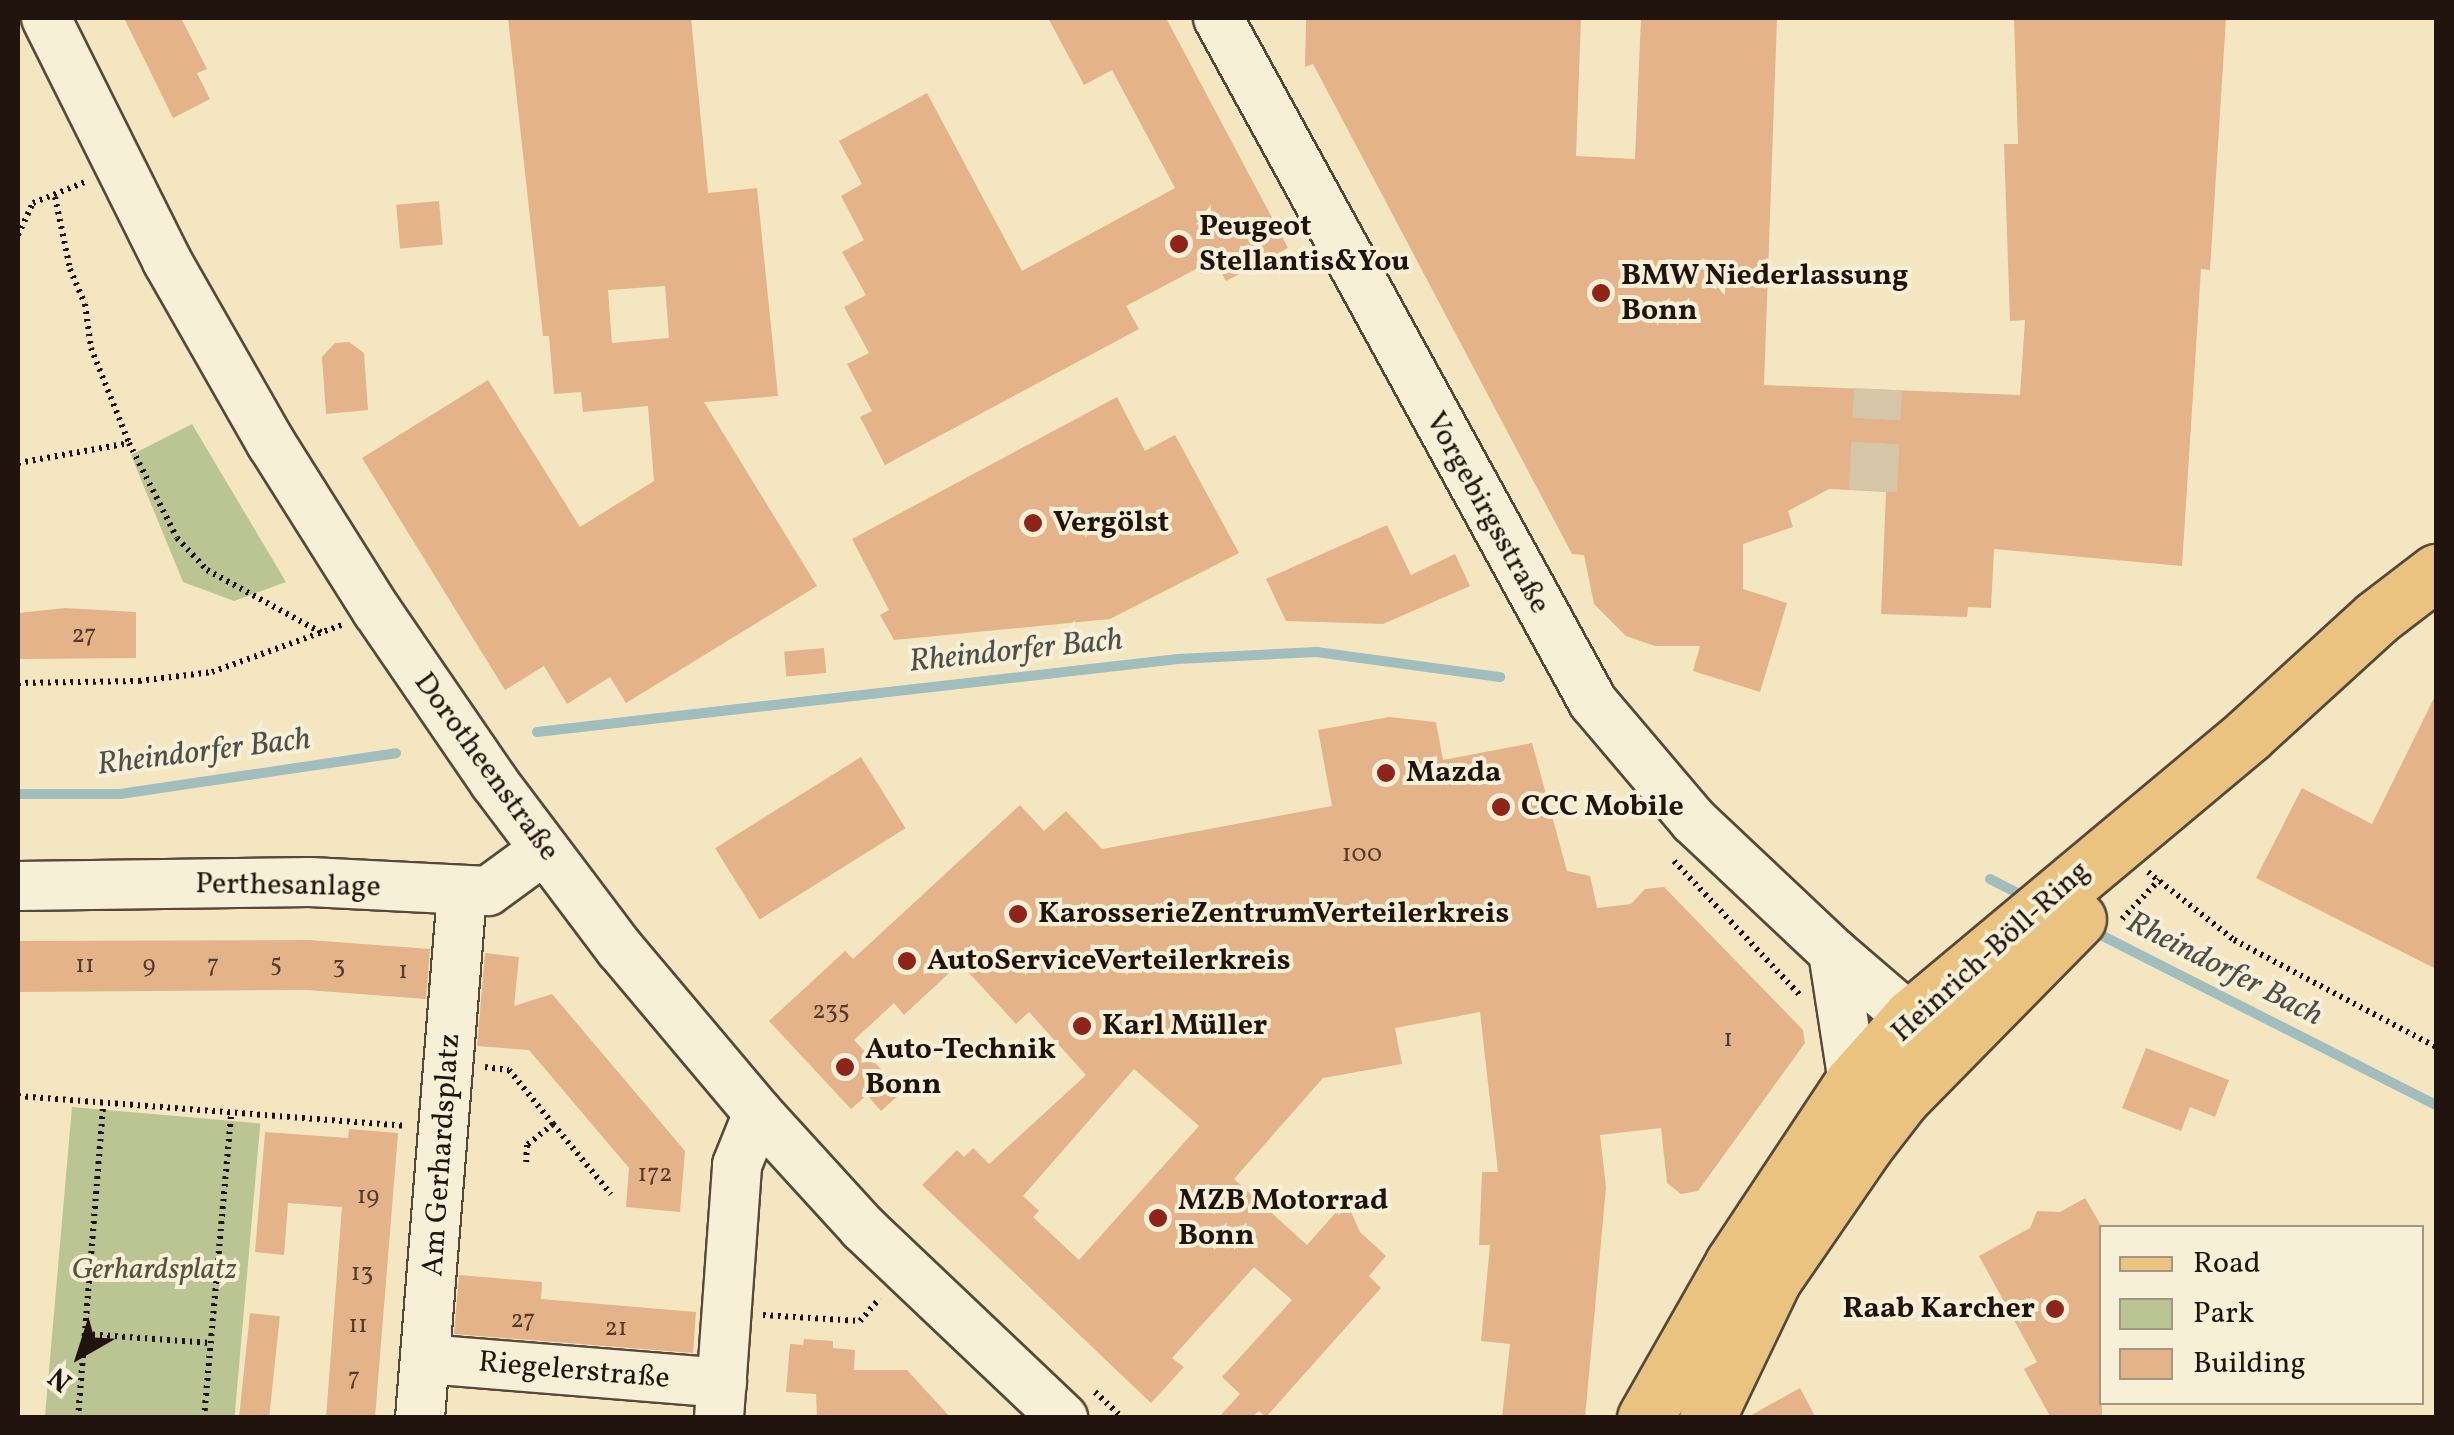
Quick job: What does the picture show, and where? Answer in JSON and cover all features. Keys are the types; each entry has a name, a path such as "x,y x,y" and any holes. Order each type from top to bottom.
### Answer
{"main road":[{"name":"Heinrich-Böll-Ring","path":"2135,864 2248,735 2376,618 2436,572"},
{"name":"Heinrich-Böll-Ring","path":"1645,1418 1733,1262 1854,1082 1929,1034 2032,937 2135,864 2271,756 2400,641 2436,596"},
{"name":"Heinrich-Böll-Ring","path":"1707,1418 1773,1280 1884,1122 1929,1034"}],"street":[{"name":"Dorotheenstraße","path":"46,18 118,165 218,352 377,611 544,850 620,949 758,1114 905,1270 1063,1418"},
{"name":"Vorgebirgsstraße","path":"1218,18 1593,702 1694,821 1833,952 1929,1034"},
{"name":"Perthesanlage","path":"18,886 310,882 488,891 544,850"},
{"name":"Am Gerhardsplatz","path":"420,1418 462,892"},
{"path":"1833,952 1854,1082"},
{"name":"Riegelerstraße","path":"426,1359 721,1400 737,1165 758,1114"}],"path":[{"path":"18,235 33,204 56,197 118,165"},
{"path":"56,197 70,269 85,304 91,348 129,443 176,538 207,570 322,633"},
{"path":"18,463 129,443"},
{"path":"18,683 139,681 212,672 377,611"},
{"path":"2135,864 2234,940 2436,1047"},
{"path":"18,1096 231,1112 446,1108 467,1090 469,1077 479,1078 480,1067 509,1070 611,1194"},
{"path":"78,1418 104,1104"},
{"path":"204,1418 231,1112"},
{"path":"526,1162 527,1145 553,1124"},
{"path":"727,1312 860,1321 905,1270"},
{"path":"85,1334 211,1343"}],"green space":[{"path":"192,424 286,582 234,601 183,582 131,455"},
{"name":"Gerhardsplatz","path":"72,1107 260,1123 235,1418 45,1417"}],"building":[{"path":"124,18 181,18 207,69 197,73 210,99 173,118"},
{"path":"508,18 691,18 708,193 757,188 778,396 704,402 817,586 626,703 610,677 567,704 544,666 505,690 362,458 488,380 580,527 654,481 648,406 583,412 581,392 554,394 549,336 543,336","holes":["665,286 669,338 612,343 608,290"]},
{"name":"Peugeot Stellantis&You","path":"1048,18 1166,18 1288,248 1226,281 1217,265 1201,274 1198,268 1126,306 1139,329 885,465 860,417 872,411 847,364 869,353 844,307 866,295 842,252 864,240 841,196 862,184 839,141 927,93 1022,271 1175,188 1112,70 1084,85"},
{"path":"1306,18 1581,18 1576,156 1635,159 1641,18 1777,18 1764,385 2020,395 2025,320 2010,321 2004,144 2018,144 2014,18 2226,18 2210,270 2201,269 2182,566 1994,549 1991,608 1968,607 1967,617 1881,614 1886,492 1829,489 1788,511 1793,527 1743,544 1743,589 1787,603 1760,692 1693,671 1700,646 1655,646 1626,636 1594,604 1584,555 1572,554 1313,64 1305,67"},
{"path":"439,201 443,245 400,249 396,205"},
{"path":"349,342 364,353 368,410 326,414 322,357 335,343"},
{"name":"Vergölst","path":"1117,397 1145,451 1175,435 1239,553 1110,619 894,640 880,615 889,610 852,539"},
{"path":"1387,525 1411,575 1455,554 1470,586 1383,624 1286,621 1266,579"},
{"path":"65,608 136,612 136,658 18,659 18,613"},
{"path":"824,648 826,673 786,676 784,651"},
{"path":"2436,694 2436,969 2256,878 2302,788 2372,824"},
{"path":"1389,717 1436,722 1443,760 1532,743 1567,871 1590,876 1597,908 1631,904 1645,889 1664,887 1803,1030 1805,1043 1698,1191 1681,1194 1667,1183 1661,1128 1600,1135 1606,1187 1585,1418 1502,1418 1510,1344 1481,1341 1490,1245 1479,1245 1482,1172 1498,1172 1480,1012 1395,1028 1402,1064 1323,1078 1234,1179 1307,1245 1346,1201 1360,1232 1386,1256 1369,1276 1381,1288 1266,1417 1259,1411 1251,1418 1218,1418 1240,1394 1222,1377 1292,1300 1254,1267 1172,1358 1184,1367 1151,1403 922,1185 957,1150 964,1157 973,1148 989,1164 1086,1075 1029,1012 1016,1024 960,963 904,1015 894,1003 854,1040 902,1092 881,1111 867,1095 851,1109 769,1021 845,951 853,959 1020,805 1044,831 1066,811 1102,849 1332,806 1318,730","holes":["1134,1069 1199,1126 1079,1260 1033,1217 1039,1211 1023,1196"]},
{"path":"861,757 906,828 760,919 715,848"},
{"path":"309,940 430,949 426,999 307,990 18,992 18,941"},
{"path":"485,953 519,957 514,1006 552,994 685,1151 680,1212 626,1207 629,1168 529,1050 477,1046"},
{"path":"2146,1048 2229,1080 2215,1117 2190,1107 2181,1131 2122,1108"},
{"path":"349,1129 398,1133 375,1418 326,1418 342,1207 288,1203 284,1255 255,1252 265,1132 348,1138"},
{"name":"Raab Karcher","path":"2085,1198 2101,1225 2102,1418 2051,1418 2024,1369 2037,1362 1979,1256 2030,1228 2037,1211 2060,1212"},
{"path":"459,1275 542,1282 541,1299 696,1312 693,1353 454,1334"},
{"path":"250,1313 280,1316 269,1418 239,1417"},
{"path":"804,1339 833,1341 833,1348 855,1350 854,1370 907,1370 951,1418 817,1418 816,1394 786,1392 790,1344 803,1345"},
{"path":"1800,1388 1816,1418 1746,1418"}],"waterway":[{"name":"Rheindorfer Bach","path":"537,732 1178,659 1317,652 1500,677"},
{"name":"Rheindorfer Bach","path":"18,794 120,794 396,753"},
{"name":"Rheindorfer Bach","path":"1990,879 2025,897"},
{"name":"Rheindorfer Bach","path":"2089,929 2436,1105"}],"tunnel":[{"path":"1873,491 1878,389"}],"place":[{"name":"Peugeot Stellantis&You","path":"1179,244"},
{"name":"BMW Niederlassung Bonn","path":"1601,293"},
{"name":"Vergölst","path":"1033,523"},
{"name":"Mazda","path":"1386,773"},
{"name":"CCC Mobile","path":"1501,807"},
{"name":"KarosserieZentrumVerteilerkreis","path":"1018,914"},
{"name":"AutoServiceVerteilerkreis","path":"907,961"},
{"name":"Karl Müller","path":"1082,1026"},
{"name":"Auto-Technik Bonn","path":"845,1067"},
{"name":"MZB Motorrad Bonn","path":"1158,1218"},
{"name":"Raab Karcher","path":"2055,1309"}]}
